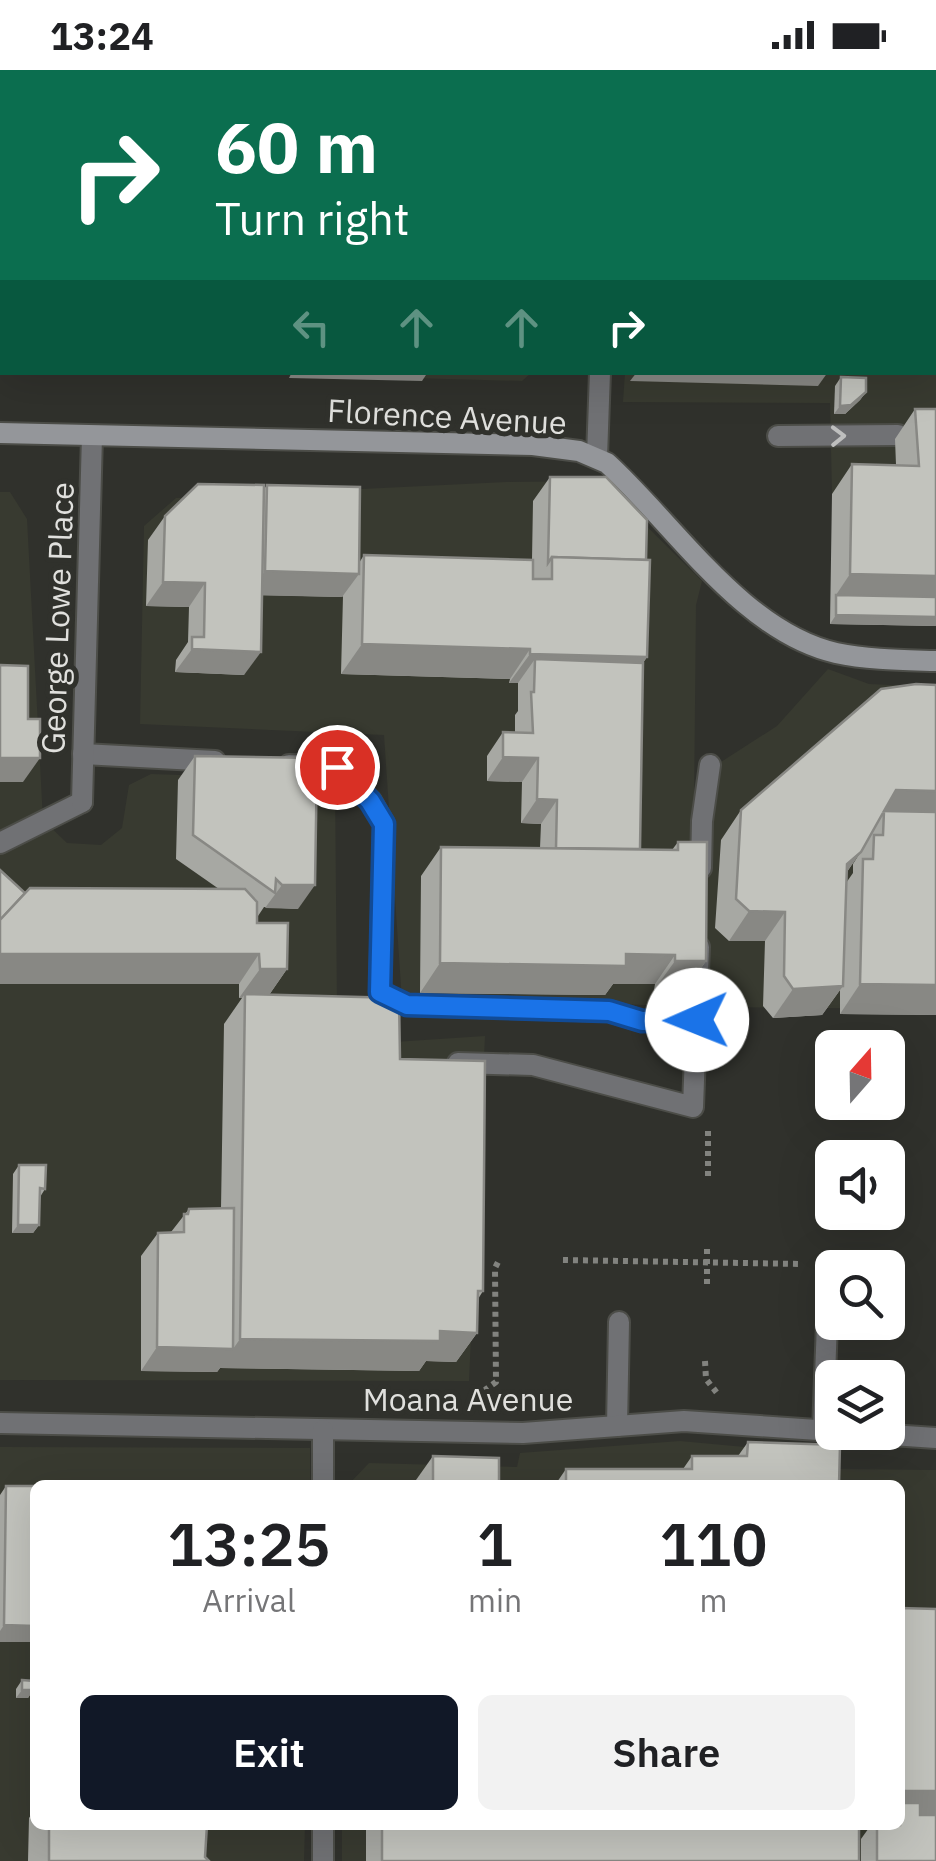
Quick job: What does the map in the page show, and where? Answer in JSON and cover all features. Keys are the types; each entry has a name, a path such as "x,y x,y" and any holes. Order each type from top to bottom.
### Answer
{"street":[{"path":"597,457 600,375"},
{"name":"Florence Avenue","path":"0,434 562,448 597,457 622,477 747,605 790,636 835,653 936,661"},
{"path":"778,436 898,435"},
{"name":"George Lowe Place","path":"0,843 82,802 92,436"},
{"path":"83,754 230,762"},
{"path":"265,764 337,767 370,801 384,824 380,992 407,1005 609,1011 642,1021 697,1020"},
{"path":"701,881 702,821 710,766"},
{"path":"437,1063 533,1065 693,1107 700,920"},
{"path":"616,1426 618,1322"},
{"name":"Moana Avenue","path":"0,1424 523,1433 684,1421 815,1431"},
{"path":"324,1430 324,1480"},
{"name":"Moana Avenue","path":"905,1436 936,1438"},
{"path":"324,1830 324,1861"}],"path":[{"path":"708,1132 708,1181"},
{"path":"707,1249 707,1290"},
{"path":"478,1408 482,1392 496,1382 496,1268 500,1258"},
{"path":"563,1260 802,1264"},
{"path":"704,1361 706,1379 717,1393"}],"shaded area":[{"path":"302,375 529,375 522,381"},
{"path":"625,375 936,375 936,606 832,494 830,403 623,402"},
{"path":"601,481 702,581 696,605 692,1007 496,999 402,1001 384,735 140,724 144,526 176,498"},
{"path":"0,492 10,492 27,519 43,820 67,843 101,845 122,828 129,785 151,774 335,780 337,1009 394,1042 485,1036 469,1381 0,1380"},
{"path":"828,669 869,684 936,687 936,1009 704,1007 707,771 777,726"},
{"path":"680,1441 819,1454 839,1469 936,1470 936,1861 342,1861 342,1830 905,1830 905,1480 353,1480 369,1463 517,1467 520,1453"},
{"path":"0,1447 310,1448 310,1480 30,1480 30,1830 305,1830 304,1861 0,1861"}],"building":[{"path":"841,377 866,378 866,392 851,405 840,406"},
{"path":"915,409 936,409 936,576 850,574 852,464 919,466"},
{"path":"550,477 606,477 647,520 646,560 552,557 548,563"},
{"path":"198,484 264,485 261,652 192,649 192,637 204,637 205,583 163,582 165,516"},
{"path":"267,485 360,487 359,574 265,571"},
{"path":"364,555 533,560 533,579 552,579 552,557 650,560 647,657 362,644"},
{"path":"836,595 936,597 936,617 836,615"},
{"path":"535,659 643,663 640,849 556,848 557,800 537,799 538,758 503,757 503,732 533,733 531,692"},
{"path":"0,665 28,666 28,719 40,719 40,758 0,758"},
{"path":"936,685 936,791 896,790 861,852 847,864 843,986 793,989 784,976 785,912 749,911 736,899 741,810 881,689"},
{"path":"195,756 317,758 315,885 282,885 276,879 275,893 193,835"},
{"path":"884,811 936,812 936,985 860,984 863,859 873,859 874,835 883,835"},
{"path":"678,842 707,842 706,961 675,961 675,955 626,954 626,966 440,963 441,847 678,850"},
{"path":"0,870 25,893 0,920"},
{"path":"30,888 245,889 257,902 257,923 288,923 287,969 260,969 259,954 0,954 0,920"},
{"path":"245,994 399,998 400,1059 485,1061 483,1291 478,1291 477,1333 440,1331 440,1341 240,1339"},
{"path":"19,1165 46,1165 45,1189 40,1188 39,1225 18,1225"},
{"path":"234,1208 233,1349 157,1347 158,1233 184,1232 184,1214 189,1209"},
{"path":"748,1442 815,1444 815,1450 840,1450 839,1480 566,1480 566,1469 692,1469 692,1456 747,1456"},
{"path":"433,1456 499,1458 499,1480 433,1480"},
{"path":"6,1486 30,1486 30,1626 4,1625"},
{"path":"905,1608 936,1609 936,1791 905,1791"},
{"path":"22,1680 30,1681 30,1690 22,1690"},
{"path":"905,1803 920,1803 920,1815 936,1815 936,1861 877,1861 877,1830 905,1830"},
{"path":"49,1830 207,1830 205,1857 209,1861 49,1861"},
{"path":"382,1830 859,1830 859,1861 382,1861"}],"route":[{"path":"337,767 370,801 384,824 380,992 388,998 407,1005 609,1011 642,1021 697,1020"}]}
